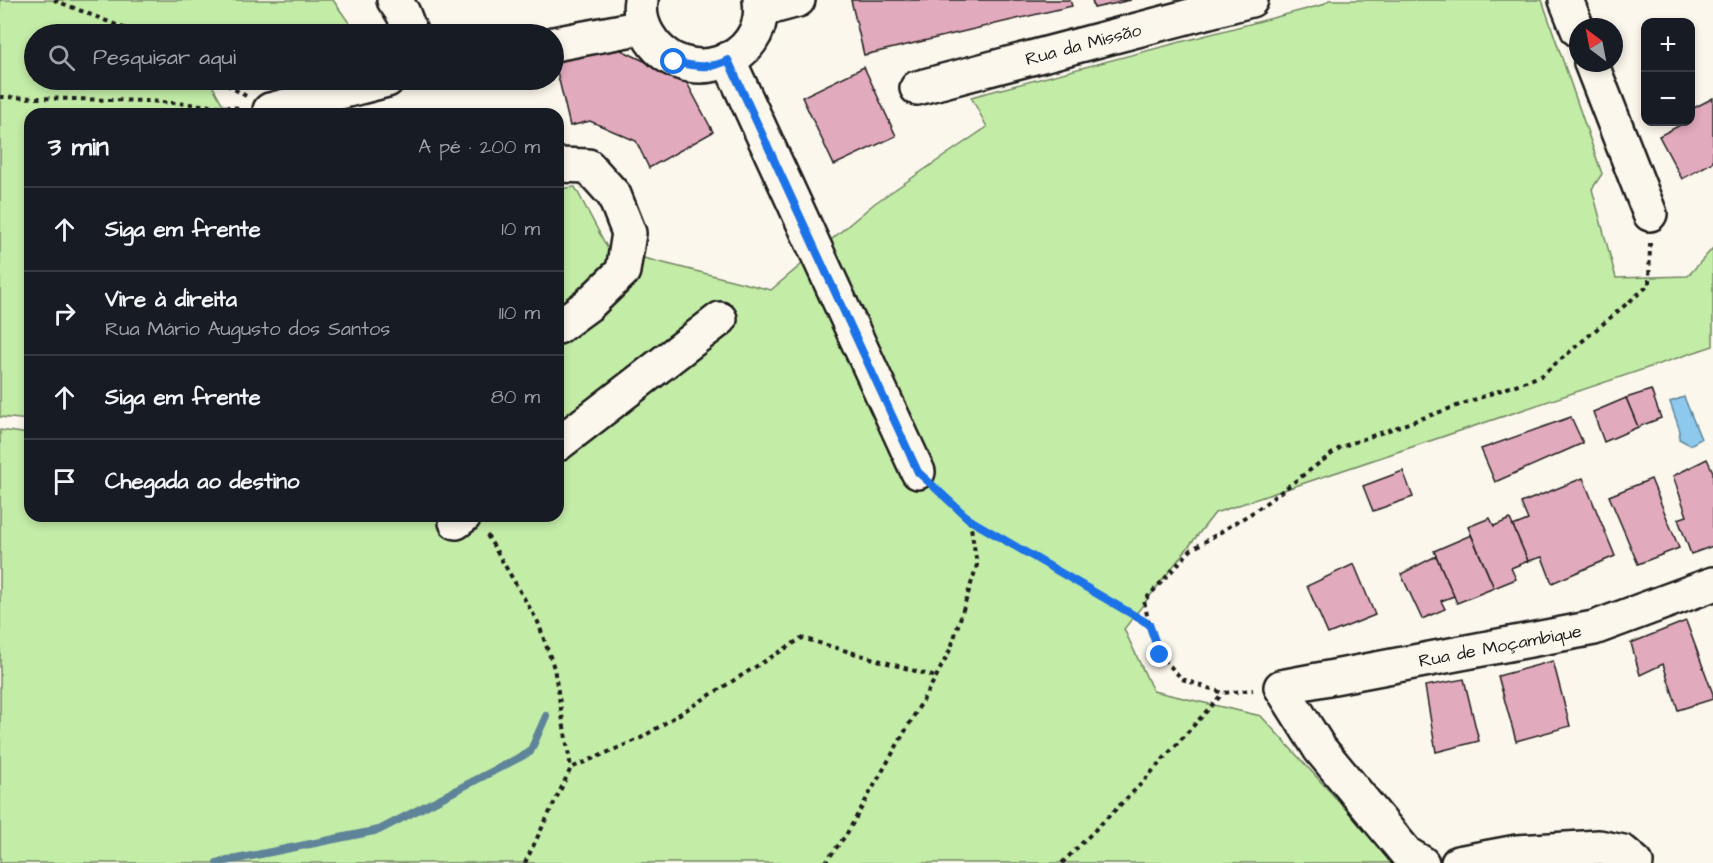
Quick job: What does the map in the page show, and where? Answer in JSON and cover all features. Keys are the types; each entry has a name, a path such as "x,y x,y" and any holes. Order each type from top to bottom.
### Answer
{"street":[{"path":"394,0 407,24"},
{"path":"564,40 642,13 655,47 674,62 697,67 721,64 741,52 756,33 761,5 798,0"},
{"name":"Rua da Missão","path":"917,88 1251,0"},
{"path":"1566,0 1573,18"},
{"path":"728,60 918,472"},
{"path":"1595,72 1650,214"},
{"path":"286,108 351,90"},
{"path":"564,165 588,166 614,195 629,233 623,271 588,305 564,323"},
{"path":"564,439 720,318"},
{"name":"Rua de Moçambique","path":"1281,687 1594,628 1711,592"},
{"path":"1281,687 1320,749 1407,854 1422,863"},
{"path":"1458,863 1517,852 1599,847 1623,852 1636,863"}],"path":[{"path":"54,0 114,24"},
{"path":"0,97 148,101 226,108"},
{"path":"1281,687 1223,693 1182,679 1160,655 1144,601 1191,550 1255,512 1341,447 1541,376 1648,285 1650,214"},
{"path":"918,472 970,520 1149,624"},
{"path":"825,863 846,835 951,648 977,565 970,520"},
{"path":"468,522 538,622 554,668 571,768 525,863"},
{"path":"571,768 641,738 802,638 936,677"},
{"path":"1062,863 1139,786 1223,693"}],"green space":[{"path":"0,0 333,0 350,24 24,24 24,90 215,90 225,108 24,108 24,419 0,417"},
{"path":"1329,0 1542,0 1602,174 1592,189 1616,278 1688,276 1713,248 1713,346 1215,513 1124,629 1153,691 1261,716 1395,863 0,863 0,430 24,433 24,522 564,522 564,188 575,187 608,249 771,290 875,203 987,127 971,97 1322,5"}],"water":[{"path":"1684,397 1701,439 1690,445 1679,439 1680,431 1670,402"}],"building":[{"path":"851,0 1070,0 1072,6 864,55"},
{"path":"1092,0 1131,0 1094,8"},
{"path":"617,48 686,81 713,132 649,168 636,141 590,121 570,126 561,90 564,90 564,57"},
{"path":"864,67 896,136 834,165 802,97"},
{"path":"1713,98 1713,162 1682,179 1659,136 1678,126 1695,126 1695,107"},
{"path":"1651,390 1661,418 1638,427 1626,398"},
{"path":"1626,398 1638,427 1604,442 1593,412"},
{"path":"1571,417 1583,443 1495,482 1481,449"},
{"path":"1707,459 1713,472 1713,546 1691,554 1678,519 1687,516 1673,476"},
{"path":"1403,471 1413,497 1373,511 1363,486"},
{"path":"1583,478 1615,556 1552,583 1542,557 1528,561 1513,526 1528,520 1521,503"},
{"path":"1651,479 1679,548 1638,564 1609,496"},
{"path":"1490,518 1494,526 1510,519 1528,561 1511,568 1516,579 1494,588 1468,527"},
{"path":"1471,535 1494,588 1457,603 1434,551"},
{"path":"1436,556 1454,596 1441,601 1445,609 1422,619 1401,574"},
{"path":"1354,564 1375,615 1328,634 1307,586"},
{"path":"1686,621 1713,699 1678,710 1663,664 1640,675 1631,643"},
{"path":"1553,661 1570,726 1516,741 1498,676"},
{"path":"1464,679 1479,741 1436,752 1425,686"}],"waterway":[{"path":"217,863 379,830 530,752 546,716"}],"route":[{"path":"674,62 697,67 721,64 728,60 918,472 970,520 1149,624 1160,655"}]}
